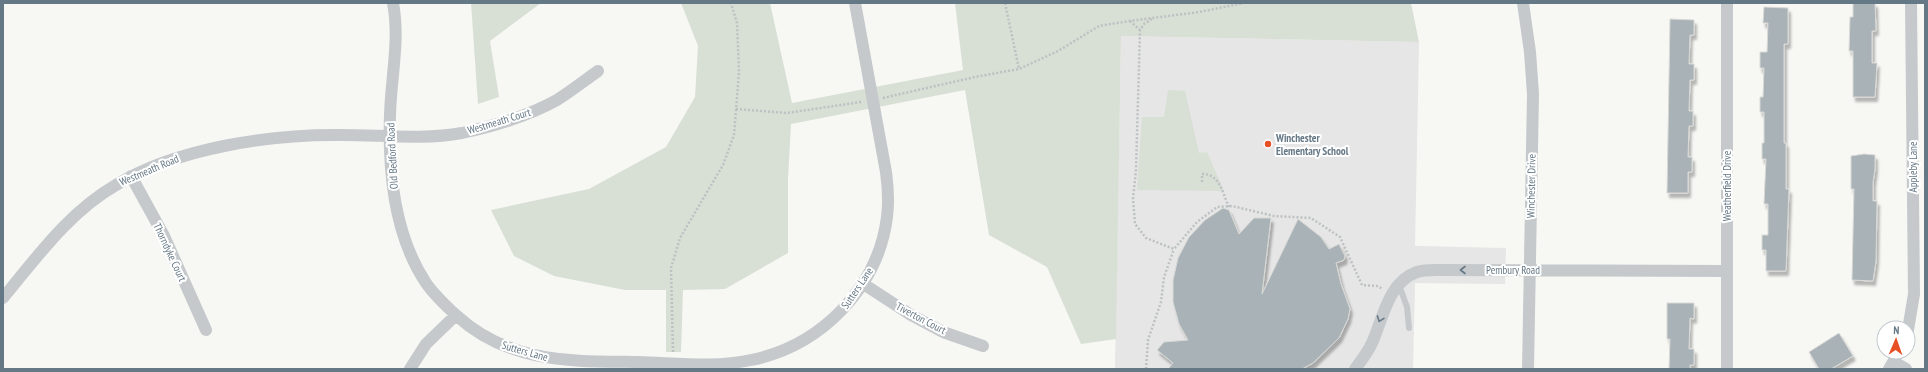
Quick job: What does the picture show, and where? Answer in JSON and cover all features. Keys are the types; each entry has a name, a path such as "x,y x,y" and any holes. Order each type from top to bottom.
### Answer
{"street":[{"name":"Old Bedford Road","path":"393,3 396,41 390,114 390,169 393,194 406,243 417,268 427,284 456,316"},
{"name":"Sutters Lane","path":"456,316 475,331 497,343 521,352 542,358 577,361 730,363 772,355 810,338 840,313 862,283 873,264 882,241 887,217 888,192 886,172 855,3"},
{"name":"Winchester Drive","path":"1522,3 1530,52 1533,94 1528,369"},
{"name":"Weatherfield Drive","path":"1727,3 1727,369"},
{"name":"Appleby Lane","path":"1910,320 1914,294 1912,3"},
{"name":"Westmeath Court","path":"390,137 411,138 461,133 505,122 557,100 598,71"},
{"name":"Westmeath Road","path":"3,298 72,218 100,195 131,176 162,163 188,154 259,141 318,135 390,137"},
{"name":"Thorndyke Court","path":"131,176 164,236 206,330"},
{"name":"Pembury Road","path":"1355,369 1372,344 1382,314 1396,290 1403,281 1417,272 1436,270 1727,271"},
{"name":"Tiverton Court","path":"862,283 911,315 943,332 983,346"},
{"path":"410,369 426,344 456,316"},
{"path":"1894,361 1906,369"}],"lane":[{"path":"1396,290 1407,307 1409,328"}],"path":[{"path":"673,363 671,268 680,238 723,165 734,135 739,72 737,23 731,3"},
{"path":"1005,3 1019,69"},
{"path":"736,109 787,113 873,100 1019,69 1058,51 1099,26 1129,20 1152,19 1199,12 1244,3"},
{"path":"1152,19 1140,30 1136,170 1133,200 1135,224 1146,238 1174,249"},
{"path":"1129,20 1140,30"},
{"path":"1202,182 1202,174 1211,174 1216,177 1229,207"},
{"path":"1146,369 1148,340 1161,302 1164,277 1174,249 1197,222 1217,207 1229,207 1274,216 1311,218 1340,236 1362,285 1396,290"}],"shaded area":[{"path":"471,3 541,3 490,41 499,97 478,104"},
{"path":"681,3 770,3 792,103 963,70 955,3 1411,3 1419,42 1121,36 1116,339 1081,344 1047,267 989,235 965,90 791,124 788,179 788,253 725,289 683,290 681,352 666,352 666,290 625,290 554,276 514,256 491,210 589,189 666,147 695,97 698,46"},
{"name":"Winchester Elementary School","path":"1121,36 1419,42 1415,246 1506,248 1505,284 1415,283 1413,369 1115,369"},
{"path":"1168,90 1185,91 1199,153 1207,152 1224,191 1137,190 1142,117 1164,117"}],"building":[{"path":"1853,3 1875,3 1876,31 1872,31 1872,63 1877,63 1875,97 1853,97 1853,51 1849,51 1850,17 1853,17"},
{"path":"1764,7 1788,8 1788,44 1784,44 1784,143 1786,143 1786,189 1789,189 1786,271 1766,271 1766,250 1762,250 1762,235 1768,235 1768,204 1764,204 1766,159 1762,159 1762,143 1764,143 1764,112 1760,112 1760,97 1763,97 1764,68 1760,68 1760,52 1767,52 1768,23 1763,23"},
{"path":"1670,19 1694,20 1694,35 1690,35 1689,64 1694,64 1694,80 1690,80 1689,111 1693,111 1693,126 1689,126 1688,157 1692,157 1692,172 1688,172 1688,193 1667,193"},
{"path":"1864,154 1875,155 1873,201 1877,201 1876,261 1873,281 1852,280 1854,189 1851,189 1851,156"},
{"path":"1223,208 1229,210 1239,234 1254,218 1271,218 1262,294 1298,219 1321,237 1329,249 1339,244 1345,256 1344,260 1336,263 1341,284 1350,309 1348,319 1339,338 1313,363 1302,369 1168,369 1173,363 1157,350 1164,342 1188,340 1179,324 1173,302 1173,280 1178,258 1189,237 1205,220"},
{"path":"1667,303 1694,303 1694,319 1690,318 1689,349 1694,349 1694,365 1690,365 1690,369 1669,369 1670,339 1667,339"},
{"path":"1839,333 1853,356 1831,369 1819,369 1809,352"}],"place":[{"name":"Winchester Elementary School","path":"1268,144"}]}
